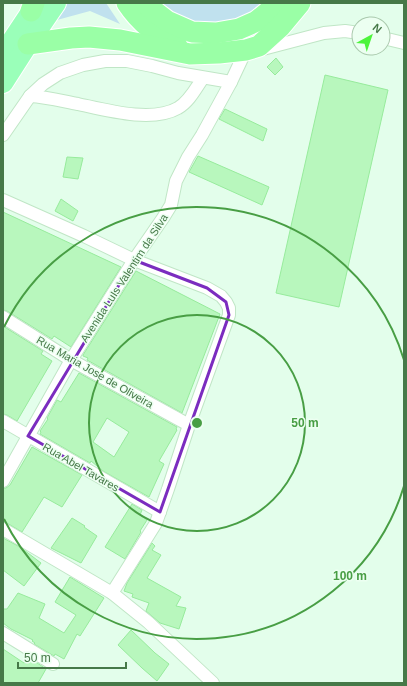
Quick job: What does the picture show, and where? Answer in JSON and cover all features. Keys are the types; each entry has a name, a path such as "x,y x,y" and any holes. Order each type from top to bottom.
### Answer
{"highway":[{"path":"127,3 140,20 155,33 190,54"},
{"path":"146,3 167,21 192,32 216,33 239,29 257,21 279,3"},
{"path":"28,44 89,37 120,40 190,54 245,52 259,46 280,27 300,3"}],"main road":[{"path":"3,83 56,3"},
{"path":"3,54 34,6"}],"street":[{"path":"245,52 324,33 351,32"},
{"path":"391,40 404,43"},
{"name":"Avenida LuIs Valentim da Silva","path":"3,480 72,360 134,260 171,204 176,181 231,82 245,52"},
{"path":"3,135 30,96 43,84 60,73 83,65 105,61 127,61 203,78 231,82"},
{"path":"30,96 131,114 161,114 178,108 188,100 203,78"},
{"path":"3,200 134,260 207,288 221,296 229,308 229,316 189,425 156,523 112,593"},
{"name":"Rua Maria Jose de Oliveira","path":"3,316 72,360 189,425"},
{"name":"Rua Abel Tavares","path":"3,421 160,512"},
{"path":"3,529 112,593 148,622 213,683"},
{"path":"3,633 54,664"}],"highlighted area":[{"path":"134,260 207,288 226,302 229,315 160,512 28,436"}],"shaded area":[{"path":"67,3 106,3 120,24 90,11 57,20"},
{"path":"153,3 269,3 243,20 209,25 181,19"}],"building":[{"path":"276,58 283,67 275,75 267,67"},
{"path":"325,75 388,90 339,307 276,293"},
{"path":"225,109 267,129 263,141 219,119"},
{"path":"198,156 269,187 262,205 189,172"},
{"path":"67,157 83,158 78,179 63,177"},
{"path":"61,199 78,211 73,221 55,211"},
{"path":"3,212 121,267 71,347 54,336 52,339 3,310"},
{"path":"136,271 220,314 182,413 87,360 88,358 83,356"},
{"path":"3,326 43,351 41,354 52,361 17,421 3,414"},
{"path":"79,373 177,427 177,430 159,461 164,464 149,497 103,471 91,461 90,463 40,434 40,431 48,419 47,418 57,400 61,402","holes":["107,418 129,432 114,457 93,442"]},
{"path":"32,447 82,475 62,507 44,497 22,532 3,522 3,488 10,485"},
{"path":"132,504 142,510 140,515 147,520 125,559 105,547"},
{"path":"72,518 97,536 81,563 51,548"},
{"path":"3,538 20,547 41,563 24,586 3,570"},
{"path":"152,543 155,546 152,550 161,555 147,578 181,597 176,606 186,608 179,629 160,623 146,611 149,603 132,597 133,594 124,591 127,583"},
{"path":"70,577 104,598 80,636 77,634 64,659 55,654 54,656 34,644 35,643 32,641 33,640 11,629 3,623 3,609 7,609 18,593 45,604 39,618 64,633 76,615 55,602"},
{"path":"131,630 169,664 157,681 118,645"},
{"path":"3,649 24,663 27,656 46,669 38,683 3,683"}]}
